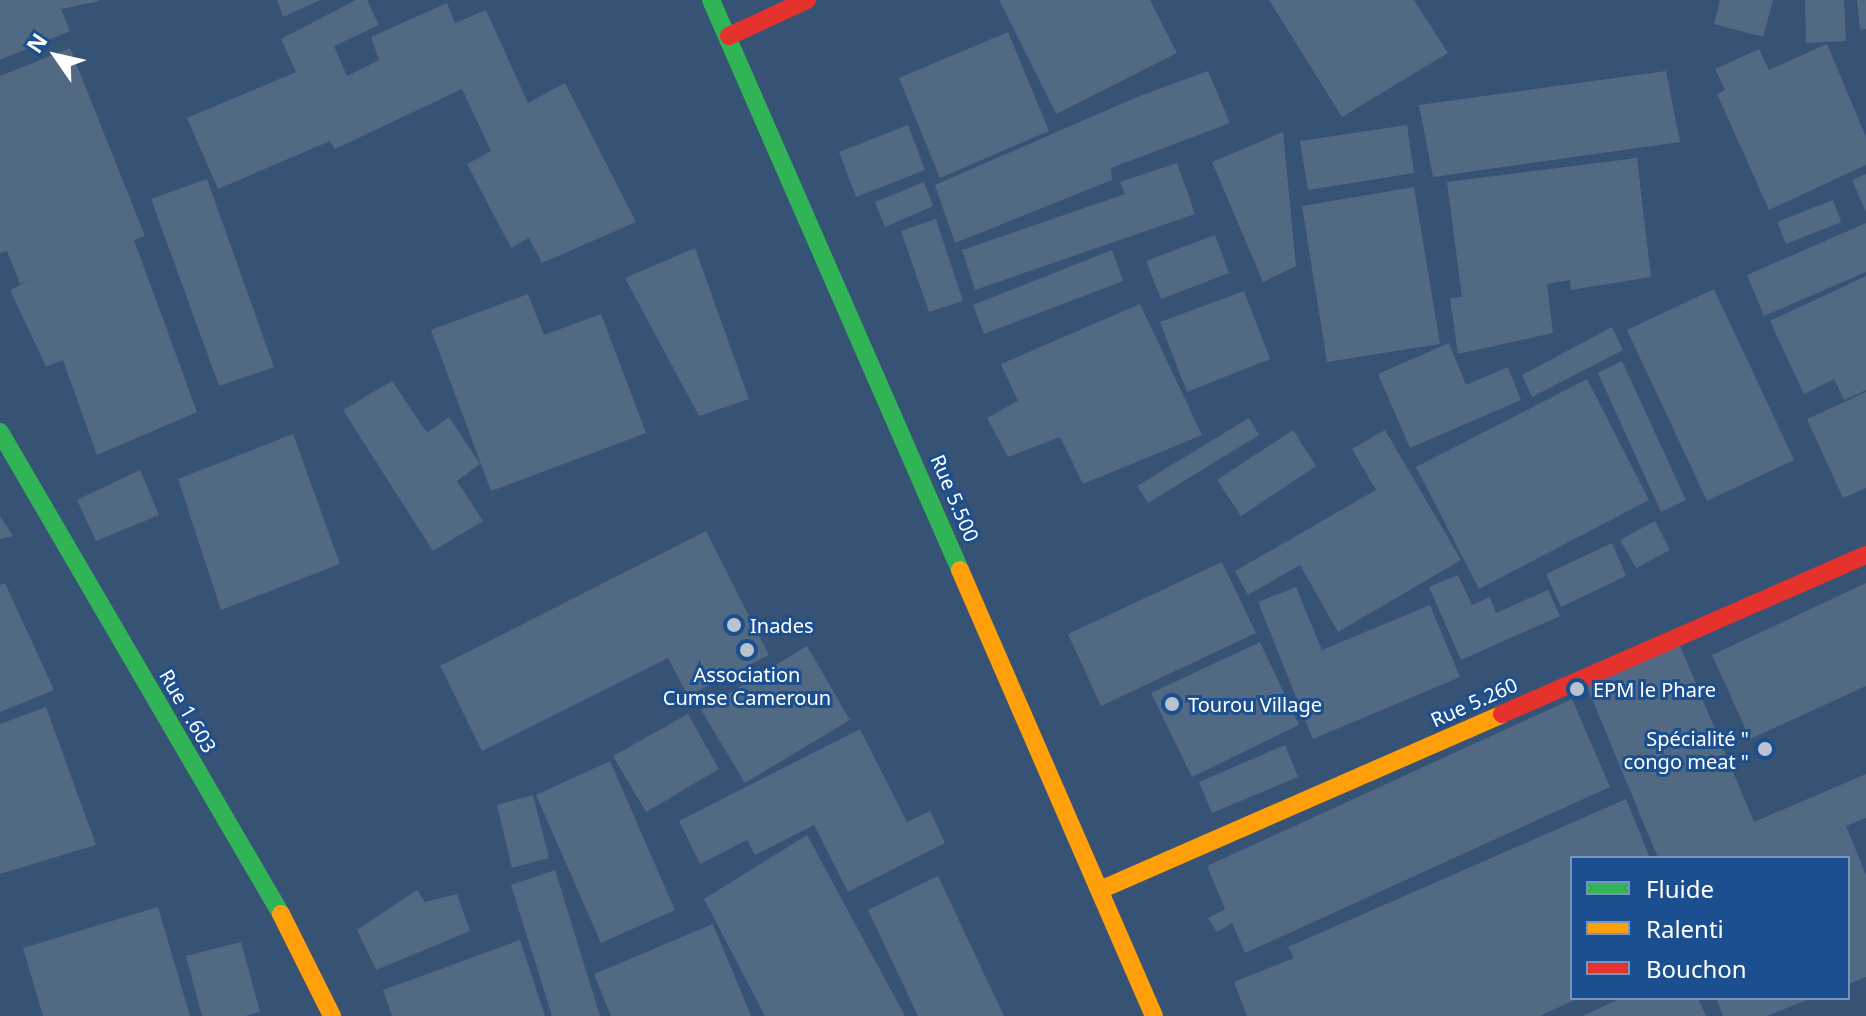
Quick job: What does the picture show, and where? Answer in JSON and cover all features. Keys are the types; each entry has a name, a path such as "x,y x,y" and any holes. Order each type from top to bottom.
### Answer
{"street":[{"name":"Rue 5.500","path":"711,0 1154,1016"},
{"path":"729,36 807,0"},
{"name":"Rue 1.603","path":"0,432 294,937 332,1016"},
{"name":"Rue 5.260","path":"1100,890 1866,555"}],"building":[{"path":"0,0 99,1 61,9 70,31 0,60"},
{"path":"277,0 320,0 283,17"},
{"path":"356,0 367,0 379,25 334,46 347,76 379,60 371,37 447,3 455,23 486,10 528,103 565,83 636,222 542,263 529,238 511,248 467,164 491,151 462,89 335,149 330,141 218,189 187,118 296,72 281,39"},
{"path":"999,0 1150,0 1177,53 1056,114"},
{"path":"1269,0 1414,0 1448,53 1342,117"},
{"path":"1720,0 1773,0 1763,37 1714,24"},
{"path":"1805,0 1844,0 1846,41 1806,43"},
{"path":"1857,0 1866,0 1866,29 1860,30"},
{"path":"1008,32 1049,131 940,178 899,78"},
{"path":"1827,44 1866,137 1866,165 1769,210 1717,94 1725,90 1715,69 1759,49 1769,70"},
{"path":"70,48 145,236 134,240 197,412 97,455 63,360 46,367 10,290 30,280 20,284 7,251 0,253 0,76"},
{"path":"1208,71 1230,123 1111,168 1112,180 955,243 935,185 1137,97"},
{"path":"1666,71 1680,142 1433,177 1419,105"},
{"path":"908,125 925,170 856,197 839,152"},
{"path":"1407,125 1414,173 1308,190 1300,141"},
{"path":"1283,132 1296,266 1263,282 1212,162"},
{"path":"1637,158 1651,277 1571,290 1570,280 1547,284 1553,333 1458,354 1450,298 1462,297 1447,182"},
{"path":"1177,163 1195,214 975,290 962,250 1125,194 1120,182"},
{"path":"1866,174 1866,212 1852,180"},
{"path":"207,179 274,367 219,386 151,199"},
{"path":"924,182 933,206 885,227 875,202"},
{"path":"1414,187 1440,344 1327,362 1302,206"},
{"path":"1833,200 1841,222 1786,244 1777,222"},
{"path":"936,219 963,301 929,312 901,231"},
{"path":"1866,223 1866,272 1764,316 1747,275"},
{"path":"1215,235 1229,273 1161,299 1146,261"},
{"path":"695,248 749,399 699,416 625,278"},
{"path":"1112,250 1123,281 984,334 973,305"},
{"path":"1866,276 1866,390 1844,400 1834,379 1804,394 1770,321"},
{"path":"1714,289 1794,460 1707,501 1627,330"},
{"path":"1244,291 1270,359 1187,392 1160,322"},
{"path":"528,294 544,335 601,314 646,433 491,491 431,330"},
{"path":"1140,304 1202,435 1083,484 1060,437 1008,457 987,418 1018,401 1001,364"},
{"path":"1612,327 1623,350 1532,397 1522,375"},
{"path":"1449,343 1466,385 1508,367 1521,400 1410,448 1378,374"},
{"path":"1622,361 1686,500 1661,512 1598,373"},
{"path":"1587,379 1649,500 1479,589 1416,467"},
{"path":"392,381 427,433 449,417 480,464 457,481 483,521 433,551 343,410"},
{"path":"1866,392 1866,488 1843,498 1807,419"},
{"path":"1249,418 1259,435 1148,503 1137,486"},
{"path":"1293,430 1316,466 1241,516 1217,480"},
{"path":"1385,430 1461,560 1338,632 1300,565 1248,595 1235,571 1376,490 1352,449"},
{"path":"293,434 340,564 221,610 178,479"},
{"path":"140,470 159,515 96,541 77,500"},
{"path":"0,516 13,536 0,539"},
{"path":"1655,521 1670,550 1636,568 1620,540"},
{"path":"706,531 769,655 688,696 668,658 482,751 440,666"},
{"path":"1612,543 1626,576 1561,607 1546,574"},
{"path":"1222,562 1256,633 1101,706 1068,634"},
{"path":"1458,575 1472,605 1490,597 1496,613 1548,590 1560,616 1461,660 1429,587"},
{"path":"5,583 54,690 0,712 0,585"},
{"path":"1866,583 1866,686 1750,739 1712,655"},
{"path":"1296,587 1322,650 1430,605 1460,677 1313,739 1258,602"},
{"path":"1678,641 1754,822 1866,774 1866,818 1846,826 1866,875 1866,977 1850,983 1850,856 1657,856 1585,682"},
{"path":"1260,642 1299,725 1192,777 1151,693"},
{"path":"807,646 850,720 745,783 701,710"},
{"path":"1572,699 1610,787 1245,953 1232,923 1217,932 1208,918 1225,909 1207,866"},
{"path":"46,707 96,845 0,874 0,724"},
{"path":"688,714 719,769 646,812 613,756"},
{"path":"860,729 907,822 930,811 945,843 848,892 814,825 755,855 747,840 700,864 679,821"},
{"path":"1285,745 1298,777 1212,813 1199,782"},
{"path":"610,761 675,910 601,943 536,795"},
{"path":"533,795 549,858 512,868 497,805"},
{"path":"1626,799 1649,856 1570,856 1570,1000 1575,1000 1540,1016 1247,1016 1234,982 1294,958 1288,947"},
{"path":"807,835 905,1016 765,1016 704,899"},
{"path":"555,870 600,1016 552,1016 511,885"},
{"path":"938,876 1004,1016 918,1016 868,910"},
{"path":"417,890 425,902 457,894 470,931 376,970 357,930"},
{"path":"158,907 190,1016 43,1016 23,948"},
{"path":"713,924 751,1016 611,1016 594,974"},
{"path":"520,940 545,1016 392,1016 383,990"},
{"path":"241,942 260,1012 245,1016 202,1016 186,956"},
{"path":"1618,1000 1699,1000 1706,1016 1582,1016"},
{"path":"1717,1000 1807,1000 1767,1016 1723,1016"}],"traffic: fast":[{"path":"711,0 960,570"},
{"path":"0,432 281,914"}],"traffic: slow":[{"path":"960,570 1154,1016"},
{"path":"1100,890 1502,714"},
{"path":"281,914 332,1016"}],"traffic: jam":[{"path":"729,36 807,0"},
{"path":"1502,714 1866,555"}],"place":[{"name":"Inades","path":"734,625"},
{"name":"Association Cumse Cameroun","path":"747,650"},
{"name":"EPM le Phare","path":"1577,689"},
{"name":"Tourou Village","path":"1172,704"},
{"name":"Spécialité \" congo meat \"","path":"1765,749"}]}
